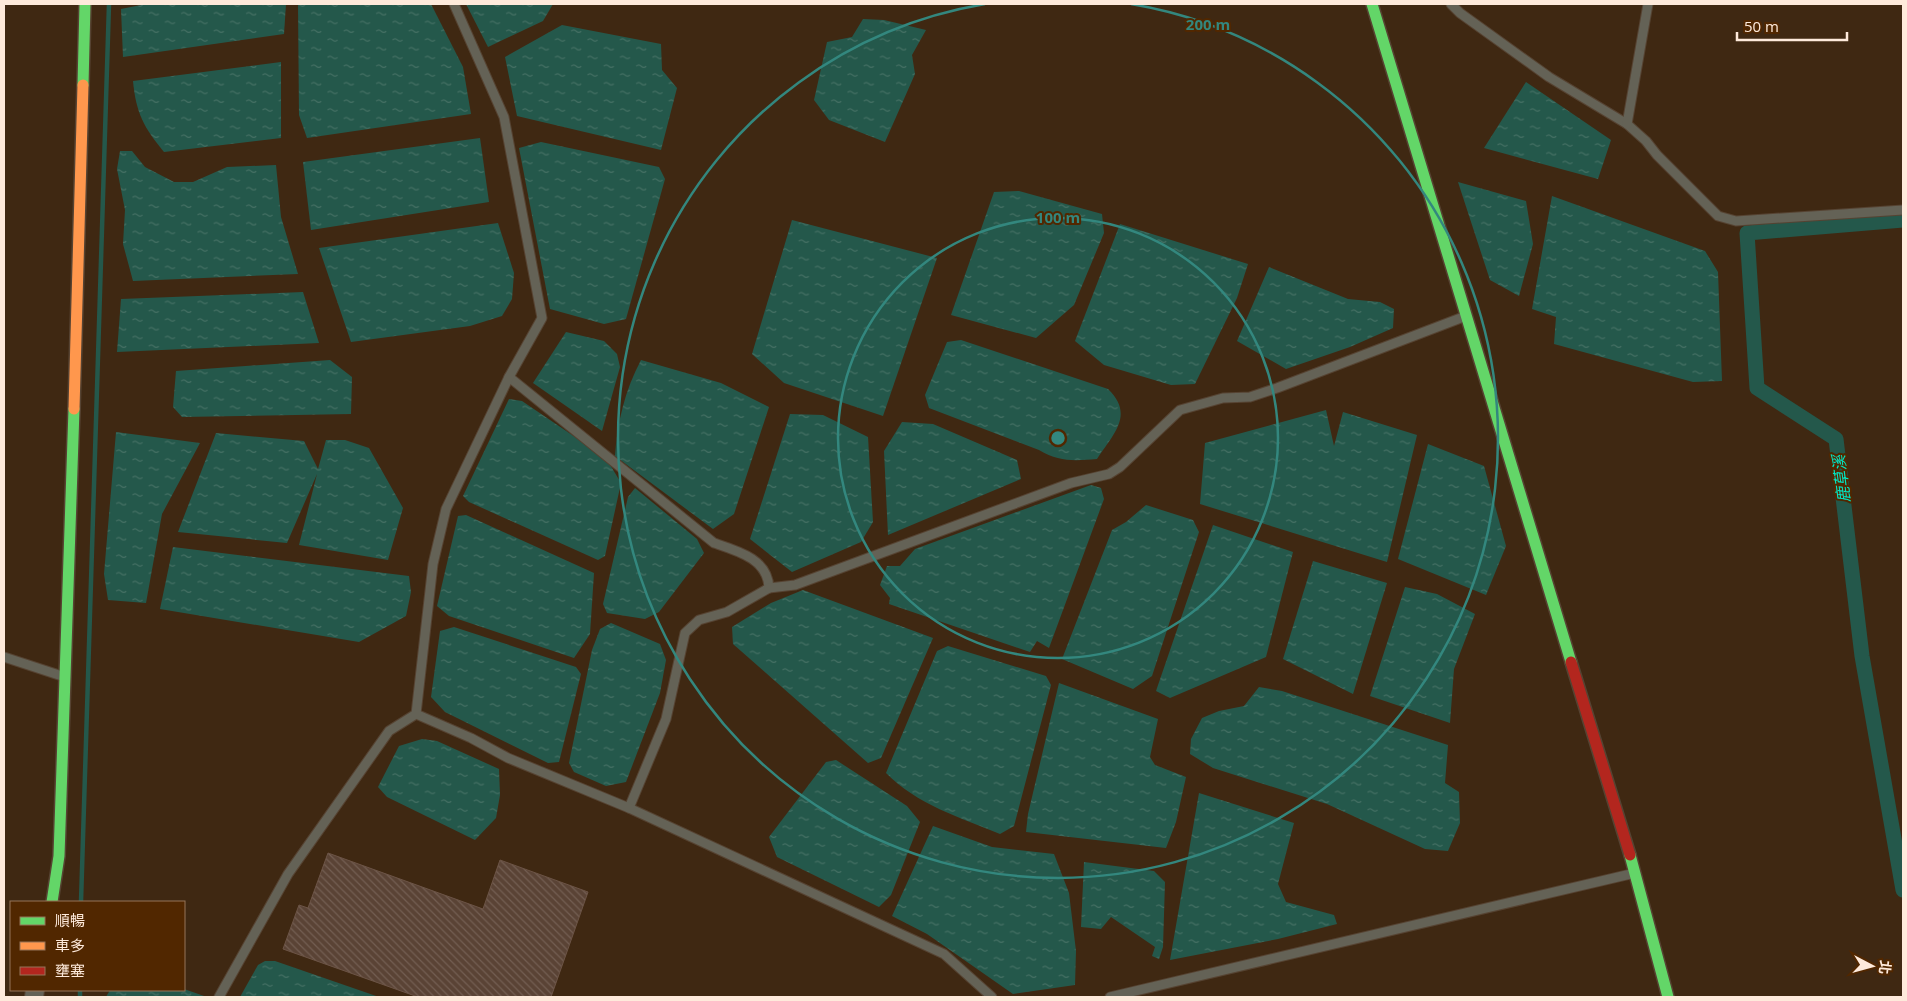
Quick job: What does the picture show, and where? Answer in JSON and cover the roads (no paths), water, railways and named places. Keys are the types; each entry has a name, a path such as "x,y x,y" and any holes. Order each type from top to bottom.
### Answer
{"street":[{"path":"52,901 59,856 66,677 85,4"},
{"path":"1372,4 1468,315 1497,423 1635,872 1668,997"}],"lane":[{"path":"416,714 433,564 446,509 509,377 542,318 504,117 454,4"},
{"path":"1451,4 1473,23 1548,77 1626,124 1646,140 1657,155 1718,216 1736,221 1903,210"},
{"path":"1626,124 1648,4"},
{"path":"629,808 666,719 685,633 699,620 727,612 770,588 795,585 1072,483 1109,474 1120,467 1180,410 1223,398 1250,397 1468,315"},
{"path":"509,377 714,543 744,553 765,569 770,588"},
{"path":"4,657 66,677"},
{"path":"416,714 471,738 508,758 629,808 944,954 992,997"},
{"path":"219,997 288,874 389,731 416,714"},
{"path":"1110,997 1635,872"}],"water":[{"path":"146,4 286,4 284,34 123,57 121,9"},
{"path":"298,4 431,4 463,67 471,114 307,138 299,115"},
{"path":"466,4 553,4 543,21 488,47"},
{"path":"863,19 884,20 926,30 912,55 915,74 885,142 829,120 814,100 827,42 852,37"},
{"path":"562,25 661,44 662,70 677,88 661,150 517,116 505,57"},
{"path":"281,62 281,138 164,152 142,120 136,102 133,81"},
{"path":"1526,82 1611,140 1598,179 1484,148"},
{"path":"480,138 489,202 311,230 303,162"},
{"path":"541,142 659,167 665,179 626,319 604,324 550,309 519,148"},
{"path":"120,151 132,151 145,167 174,182 193,182 227,167 276,165 281,217 298,274 133,281 123,244 125,210 117,169"},
{"path":"1458,182 1526,201 1533,244 1519,296 1490,280"},
{"path":"1019,191 1102,214 1104,233 1074,305 1036,338 951,315 994,192"},
{"path":"1552,196 1705,251 1718,272 1722,381 1693,382 1554,344 1556,317 1532,309"},
{"path":"792,220 937,258 883,416 784,383 752,354"},
{"path":"498,223 514,273 512,299 502,316 470,326 351,342 319,248"},
{"path":"1120,224 1248,264 1237,298 1195,384 1171,385 1104,365 1075,341"},
{"path":"1269,267 1348,299 1380,302 1394,309 1393,328 1350,347 1286,369 1237,341"},
{"path":"303,292 319,343 117,352 121,299"},
{"path":"566,332 604,341 617,354 620,367 602,431 533,383"},
{"path":"961,340 1108,389 1116,398 1121,416 1115,433 1097,459 1074,460 1053,457 929,408 925,395 947,342"},
{"path":"330,360 352,377 351,414 182,417 173,407 176,371"},
{"path":"641,360 721,383 769,407 734,514 713,529 615,456 623,407 630,383"},
{"path":"509,399 522,401 606,458 621,483 605,556 598,560 469,502 463,496"},
{"path":"1326,410 1334,446 1343,412 1417,435 1387,562 1200,504 1205,443"},
{"path":"790,414 823,415 868,437 873,522 861,542 792,572 750,539"},
{"path":"902,422 933,424 1017,460 1021,479 888,535 884,451"},
{"path":"116,432 200,443 162,514 146,603 108,600 104,574"},
{"path":"216,433 304,441 318,469 326,440 345,440 369,448 403,508 388,560 299,545 317,474 287,543 178,532"},
{"path":"1428,444 1484,466 1506,546 1486,595 1398,559"},
{"path":"1091,485 1101,488 1104,499 1049,648 1037,641 1030,652 889,604 890,598 880,585 887,566 900,566 915,549"},
{"path":"635,488 697,539 704,553 659,612 645,619 607,613 603,604 628,497"},
{"path":"1146,505 1193,520 1199,532 1152,676 1133,689 1062,659 1112,530 1126,522"},
{"path":"466,515 594,573 590,634 574,658 449,616 437,606 458,516"},
{"path":"1213,525 1293,552 1266,657 1170,698 1156,691"},
{"path":"173,547 409,576 411,592 406,616 359,642 160,609"},
{"path":"1313,561 1387,583 1353,694 1283,659"},
{"path":"1405,587 1437,594 1475,614 1454,669 1450,723 1370,696"},
{"path":"803,590 933,638 881,758 868,763 733,644 732,627 771,603"},
{"path":"611,623 660,644 666,660 660,693 626,782 606,786 574,772 569,763 592,650 600,629"},
{"path":"454,627 576,667 581,674 559,762 548,763 445,712 431,697 440,631"},
{"path":"948,646 1046,676 1051,685 1014,826 1000,834 925,802 898,784 886,773 937,651"},
{"path":"1059,683 1158,719 1150,757 1155,765 1186,777 1176,822 1166,848 1026,832 1028,814"},
{"path":"1259,687 1282,691 1448,745 1445,783 1459,792 1460,823 1448,851 1425,849 1327,804 1213,768 1190,754 1191,739 1202,718 1219,711 1244,706"},
{"path":"422,739 437,741 499,769 500,795 496,818 475,840 387,797 378,787 399,746"},
{"path":"836,760 907,806 920,822 891,895 879,907 777,857 769,837 826,762"},
{"path":"1199,793 1294,823 1278,884 1286,902 1334,915 1337,924 1278,939 1170,960"},
{"path":"933,826 992,847 1054,854 1069,893 1076,951 1075,985 1013,994 927,934 892,916"},
{"path":"1084,862 1154,871 1165,882 1163,947 1159,959 1152,956 1155,947 1111,917 1101,929 1081,927"},
{"path":"265,961 275,961 379,997 240,997 258,965"},
{"path":"185,989 207,997 106,997 109,991 185,991"}],"waterway":[{"path":"81,901 109,4"},
{"name":"鹿草溪","path":"1903,220 1747,233 1757,388 1836,439 1862,656 1903,890"},
{"path":"80,991 80,997"}]}
